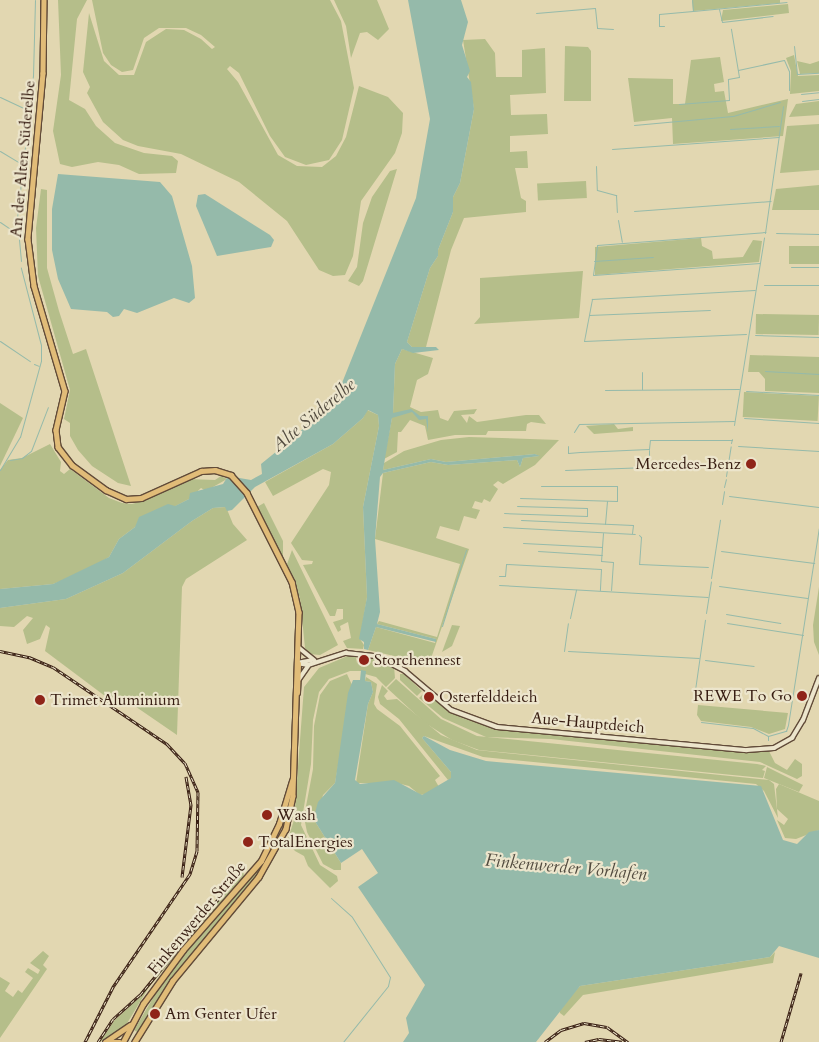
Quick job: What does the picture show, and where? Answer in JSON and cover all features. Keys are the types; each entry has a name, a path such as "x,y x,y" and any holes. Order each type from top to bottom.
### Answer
{"main road":[{"name":"An der Alten Süderelbe","path":"44,0 43,73 28,239 34,286 65,391 64,408 56,430 58,447 72,465 112,494 126,499 141,498 196,472 221,471 237,480 256,510 296,592 299,612 297,663"},
{"name":"Finkenwerder Straße","path":"296,695 299,679 297,663"},
{"name":"Finkenwerder Straße","path":"135,1042 169,986 274,856 288,823 293,796 297,663"},
{"name":"Finkenwerder Straße","path":"121,1042 183,950 261,861 279,824 292,780"},
{"path":"121,1042 105,1042 132,1023"},
{"path":"117,1034 126,1036 135,1042"}],"street":[{"path":"298,647 316,661"},
{"name":"Aue-Hauptdeich","path":"316,661 346,653 367,654 390,661 451,710 497,727 747,750 770,749 788,741 798,732 819,678"},
{"path":"297,663 316,661"},
{"path":"299,679 310,664 316,661"},
{"path":"297,663 310,664"}],"green space":[{"path":"58,0 87,0 77,19 69,100 85,109 96,126 115,143 144,153 172,156 178,161 176,173 139,174 119,165 98,162 72,167 60,164 53,131 61,75"},
{"path":"92,0 330,0 341,21 354,88 342,140 329,160 306,165 285,157 270,136 239,73 230,66 227,69 238,82 278,155 297,166 322,167 336,156 346,137 359,86 388,97 403,113 402,133 395,153 361,201 353,256 345,275 333,276 319,270 287,221 239,182 181,154 138,146 123,140 103,122 87,93 90,87 83,72 89,13 104,61 119,75 134,75 146,42 166,29 184,30 201,39 212,49 215,47 201,35 186,28 159,28 144,38 133,70 122,72 111,65 103,53"},
{"path":"334,0 377,0 389,29 378,40 367,32 360,33 351,58 346,26"},
{"path":"692,0 780,0 780,3 693,11"},
{"path":"788,4 789,13 721,21 723,10"},
{"path":"485,39 495,53 496,77 522,77 522,50 545,48 546,93 510,95 511,115 547,114 548,134 510,136 510,152 527,151 528,168 515,168 521,198 526,201 526,212 464,218 451,250 426,347 412,347 407,342 430,268 438,256 438,250 453,212 453,197 460,183 474,109 463,40"},
{"path":"565,46 588,47 591,51 591,101 564,101"},
{"path":"794,55 798,76 819,75 819,91 790,94 791,71 786,58"},
{"path":"720,57 724,82 714,84 715,92 724,91 728,113 788,99 783,136 673,144 672,118 634,122 628,78 673,79 673,104 685,104 691,60"},
{"path":"797,61 810,64 819,61 819,73 800,74"},
{"path":"819,101 819,115 789,117 796,104"},
{"path":"819,124 819,170 780,173 787,126"},
{"path":"397,169 363,281 359,286 348,281 357,267 363,223 372,197 390,171"},
{"path":"586,181 587,198 538,201 537,184"},
{"path":"819,185 819,210 772,210 776,189"},
{"path":"41,189 47,190 47,268 59,311 73,354 86,349 131,486 118,483 92,466 78,450 70,436 70,423 64,419 70,390 38,276 36,228"},
{"path":"701,238 702,246 712,251 713,259 743,257 753,240 762,241 759,262 595,275 595,247"},
{"path":"789,246 819,246 819,264 789,264"},
{"path":"583,271 579,318 474,324 480,317 480,278"},
{"path":"756,314 819,315 819,335 756,334"},
{"path":"402,349 433,358 428,374 417,380 410,407 421,412 438,410 440,418 448,421 454,411 477,409 474,414 461,415 467,423 469,416 477,422 539,415 546,424 531,422 527,424 526,431 488,431 486,435 455,435 428,440 425,426 410,420 401,432 398,432 397,452 384,459 393,413 395,364"},
{"path":"750,355 819,357 819,393 765,391 765,379 759,372 748,372"},
{"path":"744,392 819,396 818,421 743,417"},
{"path":"0,403 23,418 0,466"},
{"path":"367,410 378,415 379,426 363,507 367,597 360,639 364,645 363,649 347,648 343,641 351,638 348,622 340,626 341,630 338,632 333,622 343,619 343,609 337,609 335,616 330,616 303,565 312,564 313,561 302,560 291,543 329,485 331,472 323,469 273,496 265,482 333,444 363,418"},
{"path":"614,424 618,429 633,427 633,431 594,434 586,426"},
{"path":"469,437 559,440 535,465 503,484 498,481 493,485 498,489 490,502 484,499 482,503 475,501 472,508 480,510 476,519 464,516 459,531 440,526 436,538 469,549 429,664 368,650 376,627 435,643 436,639 377,624 379,621 437,637 460,564 375,539 383,473 431,462 448,465 517,460 520,467 523,458 539,456 535,454 446,462 431,459 383,470 384,463 404,451 441,440"},
{"path":"50,444 61,462 60,471 64,474 70,469 109,498 122,503 132,504 146,500 188,479 215,480 221,476 227,479 206,491 201,488 189,499 135,527 119,539 109,557 85,572 53,584 0,589 0,470 8,460 22,458"},
{"path":"264,503 283,541 283,559 257,507"},
{"path":"226,507 233,524 247,540 186,579 182,587 177,735 126,700 105,696 45,651 50,628 46,625 40,639 27,644 23,630 33,618 27,616 14,627 0,626 0,608 66,599 123,573 192,521 213,508"},
{"path":"292,550 338,645 320,655 309,654 305,648 300,598 286,567"},
{"path":"819,587 819,655 814,642 813,625"},
{"path":"452,625 460,626 452,646 442,652"},
{"path":"350,655 356,656 356,663 357,658 360,661 367,662 371,658 394,666 395,678 386,687 376,677 365,674 365,671 350,671 329,679 319,692 313,720 311,764 301,825 320,865 337,876 338,881 330,888 308,866 304,856 295,851 287,842 294,820 304,687 319,668"},
{"path":"347,674 352,685 335,783 323,795 316,823 341,863 341,870 334,870 323,864 307,832 304,817 313,769 314,726 320,695 330,681"},
{"path":"400,674 404,674 422,691 417,696 400,680"},
{"path":"366,677 377,684 374,704 377,709 400,726 440,776 435,780 439,787 427,794 420,795 409,786 397,783 356,783 368,704 373,692 371,682 365,681"},
{"path":"396,679 441,719 477,736 757,764 766,766 762,770 765,771 763,778 479,750 452,740 425,723 387,688"},
{"path":"382,685 388,691 384,696 387,700 397,699 441,735 477,750 769,780 774,784 778,818 764,791 756,784 483,757 424,736 422,738 451,772 452,778 448,780 399,719 380,704 378,697"},
{"path":"424,693 462,718 496,729 731,751 769,751 775,763 787,770 795,759 802,764 802,776 797,779 760,762 551,739 486,737 443,718 419,698"},
{"path":"698,705 788,713 785,729 769,734 751,727 701,721 697,715"},
{"path":"767,767 803,785 799,792 764,778"},
{"path":"779,784 819,801 819,830 796,839 785,838 777,820 784,825 788,819 777,809 776,789"},
{"path":"273,849 256,878 171,979 137,1032 134,1030 168,973"},
{"path":"242,865 244,876 149,987 126,1025 100,1042 114,1021 140,997 231,885"},
{"path":"43,951 49,956 43,965 47,969 0,1038 0,977 10,983 5,991 13,997 18,990 22,993 33,978 25,972 28,968 38,974 40,970 30,963"},
{"path":"775,952 773,963 583,995 564,1016 560,1013 559,1009 580,986 770,957"}],"water":[{"path":"408,0 461,0 468,22 462,45 470,71 467,77 471,82 474,109 460,183 453,197 453,212 438,250 438,256 430,268 407,342 412,347 436,347 439,350 413,353 402,349 395,364 393,413 411,409 420,416 428,416 428,432 426,419 419,420 412,412 392,418 383,470 431,459 446,462 535,454 540,456 523,458 520,467 517,460 448,465 431,462 383,473 380,477 375,539 380,612 377,624 436,639 436,642 376,627 368,650 364,649 364,642 359,639 367,597 363,507 379,426 378,415 368,410 363,418 333,444 255,487 232,510 227,511 225,507 213,508 192,521 123,573 66,599 0,608 0,589 53,584 109,557 119,539 135,527 139,517 168,504 175,506 189,499 190,493 223,484 228,476 251,480 262,474 261,464 298,434 340,388 416,198 430,119"},
{"path":"58,174 160,182 172,196 192,266 195,298 189,303 174,298 137,313 124,309 119,316 113,317 107,312 71,309 58,279 52,250 52,209"},
{"path":"205,194 270,235 274,240 271,247 217,256 196,206 198,195"},
{"name":"Finkenwerder Vorhafen","path":"361,670 366,671 365,681 371,682 373,692 368,704 355,780 360,784 394,780 422,795 451,778 451,772 422,738 424,736 450,750 486,761 761,786 783,840 797,844 809,832 819,830 819,958 779,946 770,957 580,986 536,1042 403,1042 409,1033 406,1018 425,985 358,887 378,873 362,849 341,863 316,823 315,813 318,802 335,783 348,693 353,680 360,680"}],"waterway":[{"path":"21,261 17,218 33,76 35,0"},
{"path":"664,26 659,26 659,14 693,11 692,0"},
{"path":"693,11 787,2"},
{"path":"536,13 595,8 597,28 613,29"},
{"path":"719,9 722,22 773,16"},
{"path":"679,104 729,100 728,79 739,77 731,29"},
{"path":"794,46 797,74 819,73"},
{"path":"738,70 784,60 789,71 789,90"},
{"path":"801,94 819,92"},
{"path":"0,97 30,111"},
{"path":"802,101 819,99"},
{"path":"634,125 733,116 780,102"},
{"path":"765,233 783,106"},
{"path":"730,129 779,126"},
{"path":"612,149 779,137"},
{"path":"0,151 20,163"},
{"path":"596,166 597,190 616,195 617,212"},
{"path":"634,211 771,201"},
{"path":"618,220 622,242"},
{"path":"0,222 12,230"},
{"path":"760,263 593,275 597,245 765,232"},
{"path":"776,233 819,234"},
{"path":"734,425 764,237"},
{"path":"594,261 653,257"},
{"path":"791,267 819,267"},
{"path":"0,470 20,437 41,361 41,345 21,268"},
{"path":"764,285 819,285"},
{"path":"746,334 584,341 592,299 755,290"},
{"path":"589,315 710,310"},
{"path":"755,335 819,337"},
{"path":"0,341 30,361"},
{"path":"34,364 39,366"},
{"path":"765,371 819,374"},
{"path":"642,372 642,389"},
{"path":"605,390 739,389"},
{"path":"746,391 819,395"},
{"path":"10,460 22,458 31,451 48,407"},
{"path":"744,418 819,423"},
{"path":"574,432 579,424 734,421"},
{"path":"731,443 732,439"},
{"path":"568,446 568,453 649,449 650,440 732,440"},
{"path":"726,476 731,446"},
{"path":"738,446 819,451"},
{"path":"565,470 649,467 649,450"},
{"path":"679,467 728,466"},
{"path":"724,487 726,479"},
{"path":"520,498 617,501 617,486 541,486"},
{"path":"722,504 724,491"},
{"path":"729,496 819,507"},
{"path":"605,524 607,501"},
{"path":"504,513 587,516 587,508 517,506"},
{"path":"521,520 633,525 632,533"},
{"path":"711,578 720,520"},
{"path":"503,527 635,534"},
{"path":"768,740 768,736 786,731 788,725 819,528"},
{"path":"603,533 601,561 613,562 611,590"},
{"path":"639,535 641,537 639,564 708,567"},
{"path":"523,543 602,547"},
{"path":"442,626 466,550"},
{"path":"538,551 602,555"},
{"path":"721,551 814,563"},
{"path":"499,576 505,576 506,564 601,569 600,590"},
{"path":"706,613 711,581"},
{"path":"499,585 708,597"},
{"path":"719,586 807,598"},
{"path":"570,618 576,590"},
{"path":"726,614 780,623"},
{"path":"694,697 705,620"},
{"path":"564,651 568,623"},
{"path":"727,623 803,635"},
{"path":"568,651 699,658"},
{"path":"705,660 754,666"},
{"path":"701,722 753,728 768,736"},
{"path":"331,898 352,917 390,977 388,986 343,1042"}],"railway":[{"path":"0,651 29,657 53,667 167,744 185,763 198,792 197,851 190,874 113,987 85,1042"},
{"path":"182,877 191,805 186,776"},
{"path":"98,1042 113,1019 140,995 229,886"},
{"path":"781,1042 801,973"},
{"path":"545,1042 561,1030 584,1023 607,1027 628,1042"},
{"path":"585,1042 599,1039 622,1042"}],"place":[{"name":"Mercedes-Benz","path":"751,464"},
{"name":"Storchennest","path":"364,660"},
{"name":"REWE To Go","path":"802,696"},
{"name":"Osterfelddeich","path":"429,697"},
{"name":"Trimet Aluminium","path":"40,700"},
{"name":"Wash","path":"267,815"},
{"name":"TotalEnergies","path":"248,842"},
{"name":"Am Genter Ufer","path":"155,1014"}],"water label":[{"name":"Alte Süderelbe","path":"314,416"}]}
